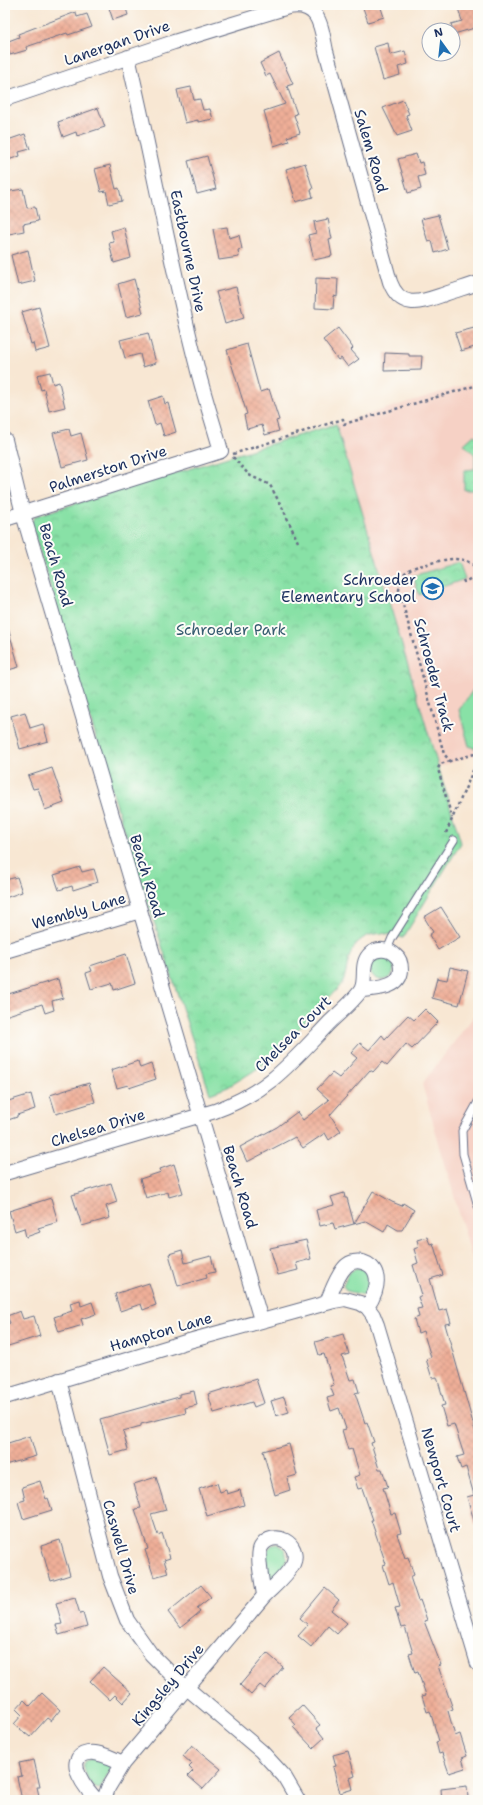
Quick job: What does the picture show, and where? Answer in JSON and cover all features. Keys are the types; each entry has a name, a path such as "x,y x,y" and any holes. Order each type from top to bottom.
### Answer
{"street":[{"name":"Lanergan Drive","path":"5,99 174,42 288,7 301,6 310,9"},
{"name":"Salem Road","path":"310,9 318,19 390,282 395,293 404,300 419,302 478,283"},
{"name":"Eastbourne Drive","path":"128,58 192,350 221,451"},
{"name":"Beach Road","path":"5,440 23,514 261,1320"},
{"name":"Palmerston Drive","path":"5,519 221,451"},
{"name":"Wembly Lane","path":"5,951 140,911"},
{"path":"387,950 398,957 401,967 395,982 388,986 362,990 365,963 368,956 374,951 387,950"},
{"name":"Chelsea Court","path":"201,1115 243,1100 266,1085 285,1068 362,990"},
{"name":"Chelsea Drive","path":"5,1173 201,1115"},
{"path":"327,1302 345,1267 357,1261 366,1264 374,1270 376,1279 373,1296 367,1308"},
{"name":"Hampton Lane","path":"5,1397 261,1320 327,1302 345,1299 352,1300 367,1308"},
{"name":"Newport Court","path":"367,1308 373,1315 377,1326 478,1664"},
{"name":"Caswell Drive","path":"59,1380 110,1576 127,1620 151,1654 186,1689 261,1751 284,1776 298,1800"},
{"name":"Kingsley Drive","path":"104,1800 108,1788 123,1763 264,1596"},
{"path":"97,1800 87,1790 78,1773 76,1766 79,1758 88,1753 95,1753 123,1763"}],"lane":[{"path":"387,950 392,938 454,840"},
{"path":"478,1102 462,1131 463,1154 478,1206"}],"path":[{"path":"298,542 270,485 249,475 231,454 342,419 344,424 478,385"},
{"name":"Schroeder Track","path":"450,761 444,754 440,740 399,590 400,581 408,570 453,558 475,566 478,571"},
{"path":"463,580 464,582 478,575"},
{"path":"452,819 438,768 440,764 478,754"},
{"path":"448,848 445,835 478,759"}],"shaded area":[{"name":"Schroeder Elementary School","path":"478,381 478,754 438,767 336,424"},
{"path":"478,1011 478,1279 422,1084"}],"green space":[{"name":"Schroeder Park","path":"336,424 461,843 403,938 395,935 372,934 359,941 350,955 341,985 272,1056 257,1069 228,1087 210,1094 122,823 31,523 35,516"},
{"path":"474,435 478,438 478,490 464,490 464,470 475,469 475,455 464,444"},
{"path":"459,562 465,579 419,595 413,576"},
{"path":"475,687 478,687 478,749 469,746 459,710"},
{"path":"382,956 390,960 394,968 390,976 382,980 374,976 370,968 374,960"},
{"path":"356,1268 365,1269 368,1275 370,1282 367,1292 364,1295 347,1291 343,1286 348,1273"},
{"path":"278,1544 285,1549 287,1559 279,1571 269,1581 266,1551 272,1545"},
{"path":"93,1758 108,1764 111,1768 100,1789 93,1787 87,1777 83,1765 85,1761"}],"building":[{"path":"108,5 125,5 128,15 113,20"},
{"path":"362,5 380,5 384,17 368,22"},
{"path":"457,5 478,5 478,27 461,32 461,22 458,22 462,21"},
{"path":"76,12 77,17 87,14 92,27 68,35 67,33 26,47 27,50 10,55 6,42 19,37 18,34"},
{"path":"388,43 390,55 405,51 408,64 398,67 400,75 383,80 374,47"},
{"path":"279,53 293,84 287,86 297,114 294,115 300,133 287,137 289,141 274,146 264,111 285,104 270,74 266,76 260,63"},
{"path":"191,87 194,100 200,99 203,110 210,109 213,119 185,123 177,90"},
{"path":"403,100 409,114 406,115 412,131 397,136 383,108"},
{"path":"98,108 105,127 77,136 76,132 63,137 58,122"},
{"path":"25,134 30,149 19,152 20,156 5,161 5,141"},
{"path":"416,154 419,163 422,162 425,175 418,177 421,189 408,193 398,159"},
{"path":"207,156 216,189 197,194 188,161"},
{"path":"305,163 313,189 311,190 313,197 296,202 286,169"},
{"path":"110,165 116,189 119,188 122,201 109,204 106,191 101,192 95,169"},
{"path":"23,189 27,208 35,207 38,221 23,224 24,231 9,234 5,217 5,192"},
{"path":"438,215 448,249 435,253 432,241 428,242 421,219"},
{"path":"328,219 332,239 329,240 332,256 314,260 308,235 316,233 314,222"},
{"path":"124,227 131,258 114,263 109,243 114,242 111,231"},
{"path":"227,227 229,238 239,235 242,249 238,250 239,257 219,260 213,229"},
{"path":"28,250 35,281 18,285 11,255"},
{"path":"316,278 338,279 337,297 334,296 333,309 315,308"},
{"path":"134,279 143,313 126,317 118,284"},
{"path":"236,287 244,318 225,324 216,292"},
{"path":"39,307 50,348 35,352 33,343 31,344 22,312"},
{"path":"478,327 478,346 461,351 455,333"},
{"path":"338,328 353,348 351,350 359,359 348,367 341,358 338,360 323,340"},
{"path":"148,333 156,363 143,367 140,354 125,358 120,340"},
{"path":"247,344 260,392 269,389 279,420 276,421 279,431 265,435 262,425 247,429 244,415 247,414 227,350"},
{"path":"385,353 422,356 421,370 384,371"},
{"path":"50,372 53,384 59,382 65,407 49,411 44,389 41,390 37,375"},
{"path":"163,396 165,404 168,403 176,432 164,436 160,423 155,425 148,401"},
{"path":"69,429 71,436 81,433 88,460 62,467 53,433"},
{"path":"8,628 19,667 5,671 5,629"},
{"path":"25,712 30,728 43,724 48,741 20,749 11,716"},
{"path":"52,768 64,803 45,810 38,788 33,789 28,776"},
{"path":"80,867 82,872 94,869 98,882 73,890 72,886 59,890 54,875"},
{"path":"17,877 22,892 5,898 5,880"},
{"path":"441,907 460,937 438,950 429,935 433,932 424,917"},
{"path":"126,954 135,983 114,990 112,983 91,989 86,973 92,971 90,966"},
{"path":"450,967 468,971 459,1005 432,998 437,978 447,980"},
{"path":"58,979 63,998 52,1001 54,1010 45,1013 42,1004 5,1016 5,995"},
{"path":"425,1009 438,1022 412,1049 406,1044 387,1066 382,1062 373,1072 370,1070 330,1115 341,1131 329,1140 325,1133 303,1148 295,1137 247,1162 240,1147 277,1127 297,1112 303,1120 329,1100 317,1089 332,1073 339,1078 357,1058 351,1053 360,1043 369,1050 382,1035 385,1039 408,1015 414,1020"},
{"path":"138,1061 140,1068 151,1064 156,1079 129,1088 128,1085 117,1088 111,1070"},
{"path":"89,1083 95,1102 56,1114 50,1095"},
{"path":"31,1094 35,1109 5,1121 5,1102"},
{"path":"174,1164 183,1193 169,1197 168,1192 146,1198 140,1179 161,1172 160,1169"},
{"path":"111,1183 117,1202 106,1206 110,1218 82,1226 72,1195"},
{"path":"373,1191 392,1202 402,1206 403,1203 414,1210 402,1230 398,1230 388,1224 384,1232 365,1221 354,1224"},
{"path":"344,1193 345,1198 347,1198 354,1224 335,1229 333,1223 320,1226 316,1210 334,1205 331,1197"},
{"path":"51,1198 58,1222 38,1228 40,1232 26,1237 24,1228 15,1231 9,1211"},
{"path":"427,1237 430,1244 433,1243 443,1275 430,1279 439,1311 447,1309 451,1323 445,1324 478,1441 478,1524 475,1524 467,1497 474,1495 466,1467 461,1469 457,1457 464,1455 454,1424 447,1426 441,1406 445,1405 437,1377 432,1378 426,1359 431,1357 423,1331 418,1333 414,1319 419,1317 417,1309 422,1308 418,1297 422,1295 413,1265 418,1263 414,1249 419,1247 417,1240"},
{"path":"306,1240 311,1259 296,1263 298,1270 278,1275 270,1248"},
{"path":"182,1250 185,1263 211,1256 215,1272 206,1274 207,1278 178,1286 169,1254"},
{"path":"149,1283 156,1305 143,1310 141,1304 120,1311 115,1294"},
{"path":"80,1300 81,1306 92,1302 96,1314 81,1319 83,1325 59,1332 54,1317 72,1311 70,1303"},
{"path":"20,1311 23,1319 34,1316 40,1336 5,1347 5,1325 10,1323 7,1316"},
{"path":"343,1334 349,1354 342,1356 350,1380 355,1379 359,1392 355,1393 365,1423 367,1422 374,1442 371,1443 379,1469 382,1469 388,1487 383,1488 391,1514 395,1513 401,1533 397,1534 405,1558 408,1557 414,1575 410,1577 418,1601 420,1600 427,1620 424,1621 441,1665 438,1666 453,1709 448,1711 455,1736 460,1734 467,1756 462,1758 465,1768 449,1773 442,1753 439,1754 436,1742 439,1741 430,1711 427,1712 422,1696 426,1695 418,1672 415,1673 409,1654 413,1653 405,1627 401,1628 395,1608 400,1607 393,1582 389,1584 383,1565 386,1564 371,1520 373,1520 362,1488 358,1489 354,1477 360,1475 352,1449 348,1450 342,1430 346,1429 339,1408 331,1411 327,1398 334,1396 330,1386 334,1385 324,1354 319,1355 315,1342"},
{"path":"256,1379 264,1403 254,1407 252,1402 214,1413 208,1394"},
{"path":"194,1391 197,1405 185,1408 186,1413 141,1424 141,1426 123,1431 128,1450 110,1455 100,1419 179,1397 179,1394"},
{"path":"284,1397 289,1412 276,1416 271,1401"},
{"path":"30,1436 36,1456 5,1465 5,1444"},
{"path":"289,1444 297,1475 287,1478 290,1490 275,1495 263,1451"},
{"path":"156,1477 166,1510 151,1514 158,1535 162,1533 170,1558 164,1560 168,1573 154,1577 145,1550 148,1549 135,1509 141,1508 134,1484"},
{"path":"40,1481 46,1499 48,1498 52,1510 23,1519 18,1502 25,1500 22,1487"},
{"path":"217,1483 220,1492 226,1490 227,1494 240,1490 244,1505 207,1516 199,1489"},
{"path":"60,1540 70,1575 51,1581 41,1546"},
{"path":"201,1585 211,1597 197,1608 200,1612 180,1628 168,1612"},
{"path":"325,1588 339,1600 331,1610 347,1623 337,1634 328,1626 311,1647 298,1636 308,1625 300,1618"},
{"path":"75,1598 80,1614 83,1613 87,1627 59,1635 56,1625 62,1624 56,1603"},
{"path":"267,1653 283,1667 265,1689 260,1685 251,1695 240,1685"},
{"path":"103,1667 132,1693 123,1703 115,1695 110,1700 90,1681"},
{"path":"42,1693 60,1710 51,1721 47,1718 30,1737 14,1724 22,1715 16,1709 24,1700 30,1706"},
{"path":"302,1705 320,1725 316,1728 324,1738 313,1748 293,1727 296,1725 289,1717"},
{"path":"192,1745 221,1769 203,1789 188,1776 193,1771 189,1767 192,1764 183,1756"},
{"path":"348,1751 355,1776 350,1778 353,1789 340,1793 333,1767 336,1766 333,1755"},
{"path":"34,1760 40,1787 37,1787 40,1800 22,1800 17,1777 22,1776 19,1763"},
{"path":"467,1786 468,1798 465,1800 442,1800 441,1789"}],"place":[{"name":"Schroeder Elementary School","path":"432,589"}]}
